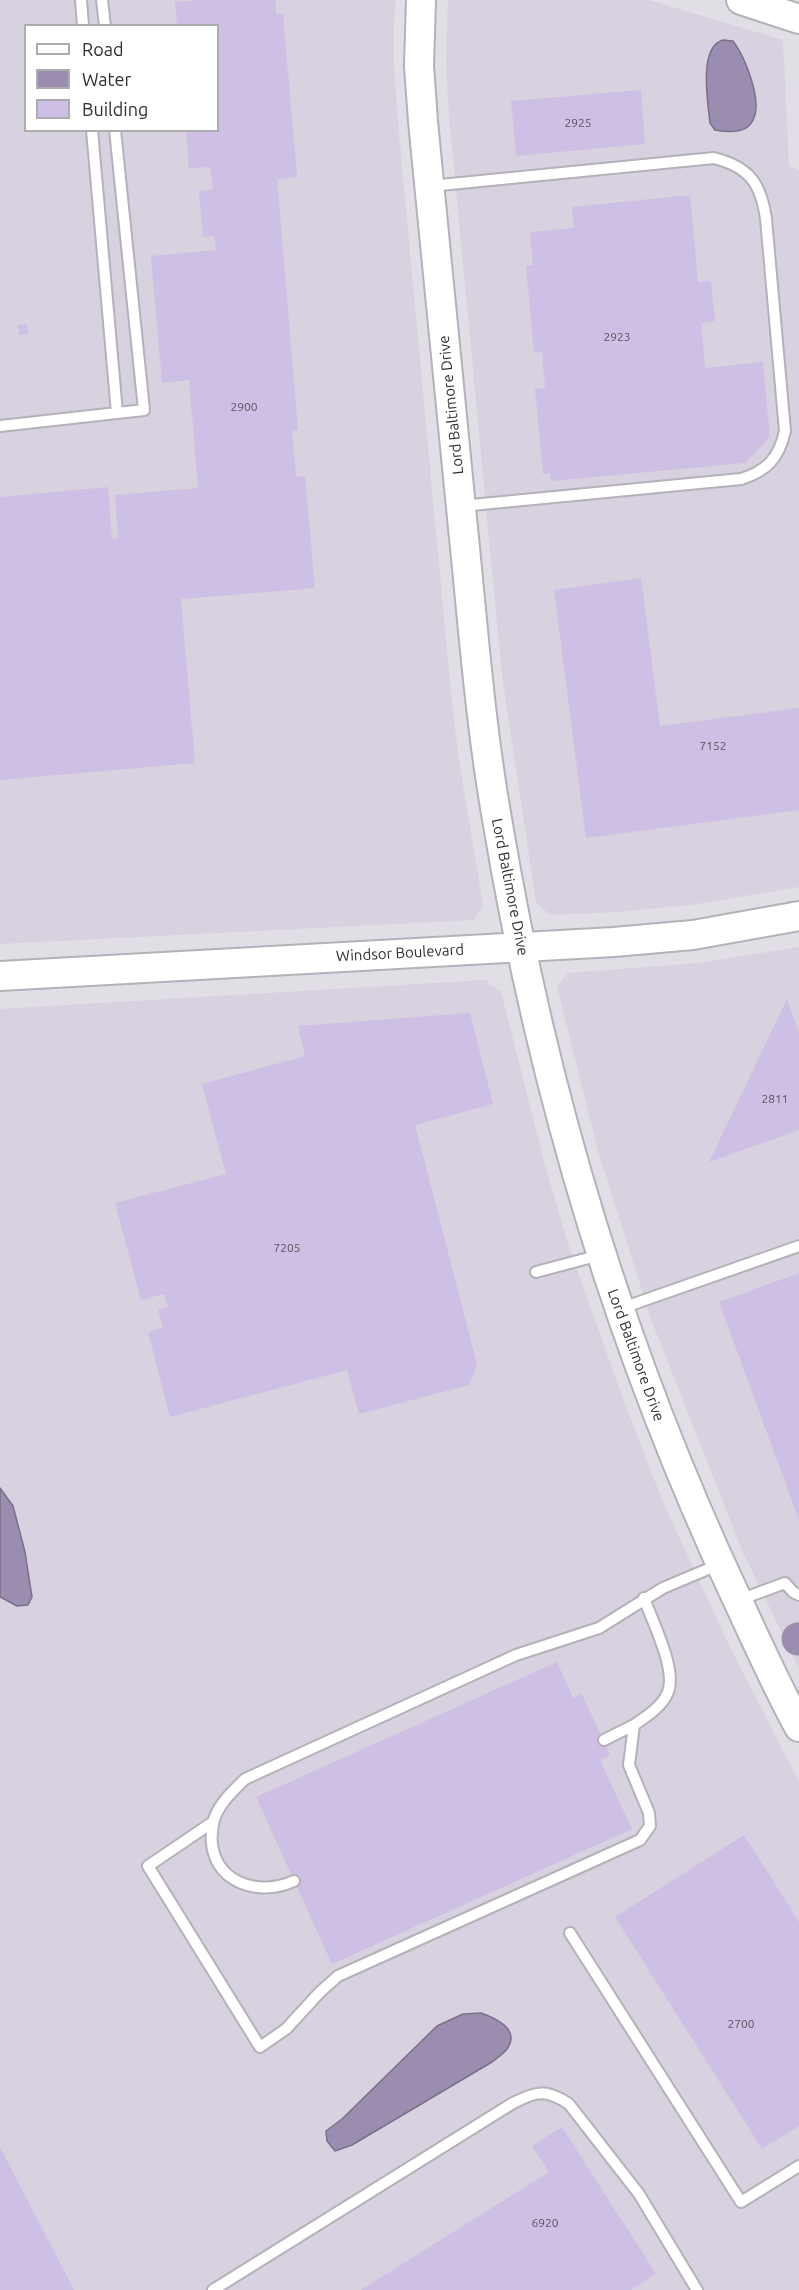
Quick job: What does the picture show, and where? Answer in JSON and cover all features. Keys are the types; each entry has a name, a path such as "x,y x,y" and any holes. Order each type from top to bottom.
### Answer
{"main road":[{"name":"Lord Baltimore Drive","path":"421,0 418,66 486,750 521,946 547,1068 619,1310 686,1488 737,1601 799,1727"},
{"path":"741,0 799,19"},
{"name":"Windsor Boulevard","path":"0,976 614,942 693,934 799,916"}],"lane":[{"path":"81,0 83,24"},
{"path":"102,0 105,24"},
{"path":"92,132 117,413"},
{"path":"0,426 144,410 115,132"},
{"path":"429,186 714,158 729,162 750,176 759,189 766,219 785,431 782,447 771,465 757,474 741,479 461,506"},
{"path":"619,1310 799,1246"},
{"path":"536,1272 601,1255"},
{"path":"294,1881 282,1887 264,1889 243,1886 228,1876 216,1859 212,1840 213,1822 226,1799 245,1779 516,1655 598,1628 663,1588 720,1564"},
{"path":"737,1601 785,1583 793,1593 799,1595"},
{"path":"604,1740 634,1725 657,1708 668,1692 670,1672 644,1598"},
{"path":"213,1822 148,1866 260,2047 286,2029 338,1976 640,1840 650,1826 649,1813 629,1765 634,1725"},
{"path":"570,1933 741,2202 799,2166"},
{"path":"213,2290 513,2103 529,2095 543,2092 556,2096 569,2104 632,2185 697,2290"}],"shaded area":[{"path":"0,0 396,0 394,67 398,123 450,683 458,754 483,906 474,920 0,944"},
{"path":"448,0 649,0 783,40 789,166 799,170 799,887 691,905 617,912 550,915 536,902 502,676 449,116 446,63"},
{"path":"799,947 799,1669 742,1550 652,1322 598,1151 557,987 568,973 699,963"},
{"path":"485,980 501,992 545,1165 569,1247 663,1502 731,1649 799,1782 799,2290 0,2290 0,1009"}],"water":[{"path":"723,40 733,41 738,48 751,79 756,102 756,112 750,125 736,131 715,130 710,123 707,64 715,45"},
{"path":"0,1488 13,1506 25,1552 32,1597 28,1605 17,1606 0,1597"},
{"path":"481,2013 499,2021 509,2030 510,2042 504,2053 352,2145 335,2151 327,2141 326,2131 342,2119 437,2026 463,2014"}],"building":[{"path":"275,0 276,14 283,14 297,177 277,179 298,430 292,431 296,477 305,476 315,588 181,599 195,763 0,780 0,497 108,487 112,539 118,538 115,495 198,488 189,380 162,383 151,256 216,250 214,236 203,237 199,191 213,189 210,167 189,168 186,132 219,132 219,24 177,24 175,2"},
{"path":"641,90 645,144 516,156 511,101"},
{"path":"690,195 698,282 711,281 715,321 701,323 705,368 763,362 770,437 745,463 551,481 550,473 543,474 535,389 545,388 542,352 534,353 526,266 533,265 530,232 574,228 572,207"},
{"path":"27,324 28,334 19,335 18,325"},
{"path":"641,578 660,726 799,708 799,810 586,838 554,590"},
{"path":"787,999 799,1033 799,1130 709,1162"},
{"path":"470,1013 493,1104 415,1125 477,1364 469,1385 359,1414 347,1370 170,1417 148,1332 163,1328 158,1310 168,1307 164,1294 141,1300 115,1203 226,1174 202,1084 305,1056 298,1026"},
{"path":"799,1273 799,1520 719,1302"},
{"path":"557,1662 573,1698 582,1694 610,1755 600,1760 632,1829 332,1964 256,1797"},
{"path":"744,1835 799,1922 799,2126 762,2149 615,1917"},
{"path":"562,2127 656,2274 631,2290 361,2290 549,2172 532,2146"},
{"path":"0,2147 74,2290 0,2290"}]}
